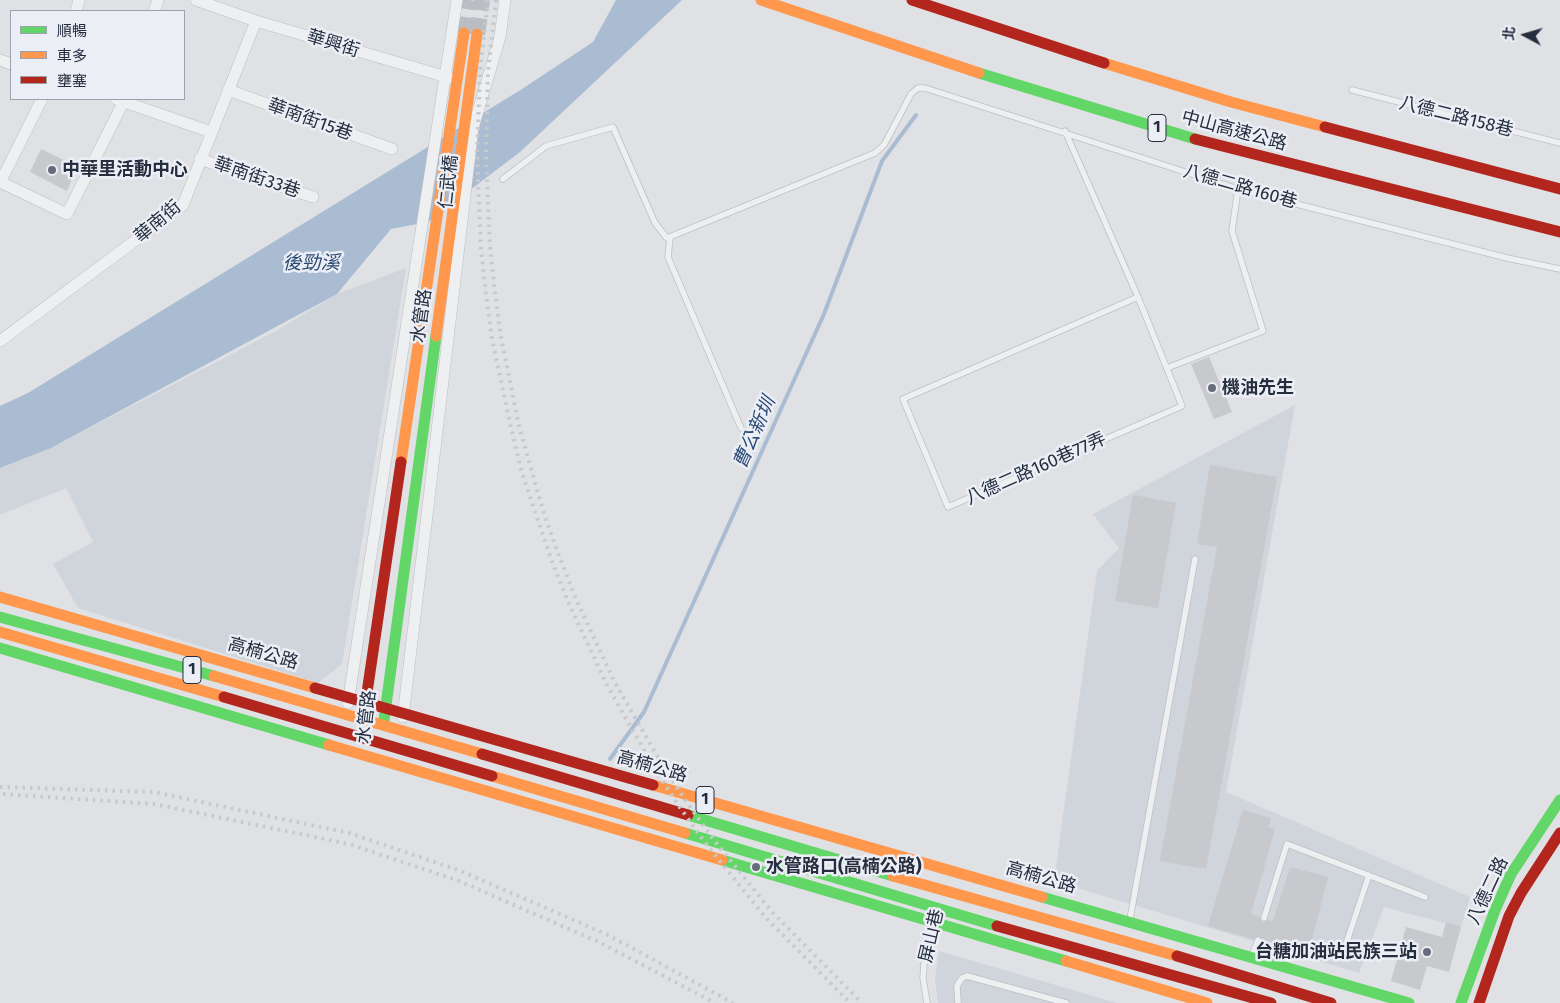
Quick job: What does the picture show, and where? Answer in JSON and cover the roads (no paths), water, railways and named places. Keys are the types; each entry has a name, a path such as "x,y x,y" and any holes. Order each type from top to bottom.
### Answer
{"main road":[{"name":"中山高速公路","path":"761,0 1028,89 1208,143 1560,232"},
{"name":"中山高速公路","path":"912,0 1035,42 1231,102 1560,189"},
{"path":"443,129 457,80 464,33"},
{"path":"468,130 477,34"},
{"name":"仁武橋","path":"427,238 443,129"},
{"name":"仁武橋","path":"455,239 468,130"},
{"name":"水管路","path":"358,752 427,238"},
{"name":"水管路","path":"380,759 455,239"},
{"name":"高楠公路","path":"0,597 947,873 1130,922 1409,1003"},
{"name":"高楠公路","path":"0,617 346,714 944,886 1331,1003"},
{"name":"1","path":"0,632 400,747 938,908 1271,1003"},
{"name":"1","path":"0,648 1207,1003"},
{"name":"八德二路","path":"1461,1003 1495,910 1512,874 1560,800"},
{"name":"八德二路","path":"1479,1003 1509,916 1521,893 1560,833"}],"street":[{"name":"華興街","path":"196,0 256,21 445,77 472,82"},
{"path":"443,129 445,77 457,0"},
{"path":"468,130 500,37 505,0"},
{"name":"華南街","path":"0,341 183,205 256,21"},
{"name":"華南街15巷","path":"228,90 392,149"},
{"path":"41,100 0,182 67,214 122,100 211,132"},
{"name":"華南街33巷","path":"200,159 313,197"},
{"name":"水管路","path":"358,752 344,731 346,714 427,238"},
{"name":"水管路","path":"380,759 400,747 455,239"}],"lane":[{"name":"八德二路160巷","path":"670,237 875,153 888,138 911,94 918,88 925,88 1066,131 1238,189 1498,256 1560,269"},
{"name":"八德二路158巷","path":"1352,90 1560,143"},
{"path":"504,179 546,146 614,127 655,223 667,238 670,237 668,257 741,428"},
{"name":"八德二路160巷77弄","path":"1066,131 1138,296 1182,406 948,507 903,399 1138,296"},
{"path":"1167,368 1263,331 1232,231 1238,189"},
{"path":"1126,940 1195,559"},
{"path":"1264,918 1287,844 1425,897"},
{"path":"1346,944 1368,875"},
{"name":"屏山巷","path":"927,1003 924,971 944,886"},
{"path":"1252,957 1258,940"},
{"path":"958,1003 957,986 962,978 967,976 1066,1003"}],"water":[{"name":"後勁溪","path":"616,0 682,0 520,152 428,222 391,229 337,294 51,448 0,468 0,406 28,393 522,89 593,42"}],"waterway":[{"name":"曹公新圳","path":"610,759 644,712 824,314 882,161 916,115"}],"tunnel":[{"path":"464,33 469,0"},
{"path":"477,34 482,0"}],"railway":[{"path":"488,0 480,71 477,157 481,248 486,294 492,339 522,473 551,559 568,602 607,685 653,766 679,806 706,844 766,918 850,1003"},
{"path":"496,0 488,72 486,157 490,247 495,292 501,337 519,426 544,514 559,556 576,599 614,681 660,761 686,801 713,839 773,913 862,1003"},
{"path":"0,787 154,792 349,833 461,871 608,935 733,1003"},
{"path":"3,794 154,804 349,844 459,881 601,943 715,1003"}],"place":[{"name":"中華里活動中心","path":"52,170"},
{"name":"機油先生","path":"1212,388"},
{"name":"水管路口(高楠公路)","path":"756,867"},
{"name":"台糖加油站民族三站","path":"1427,952"}]}
